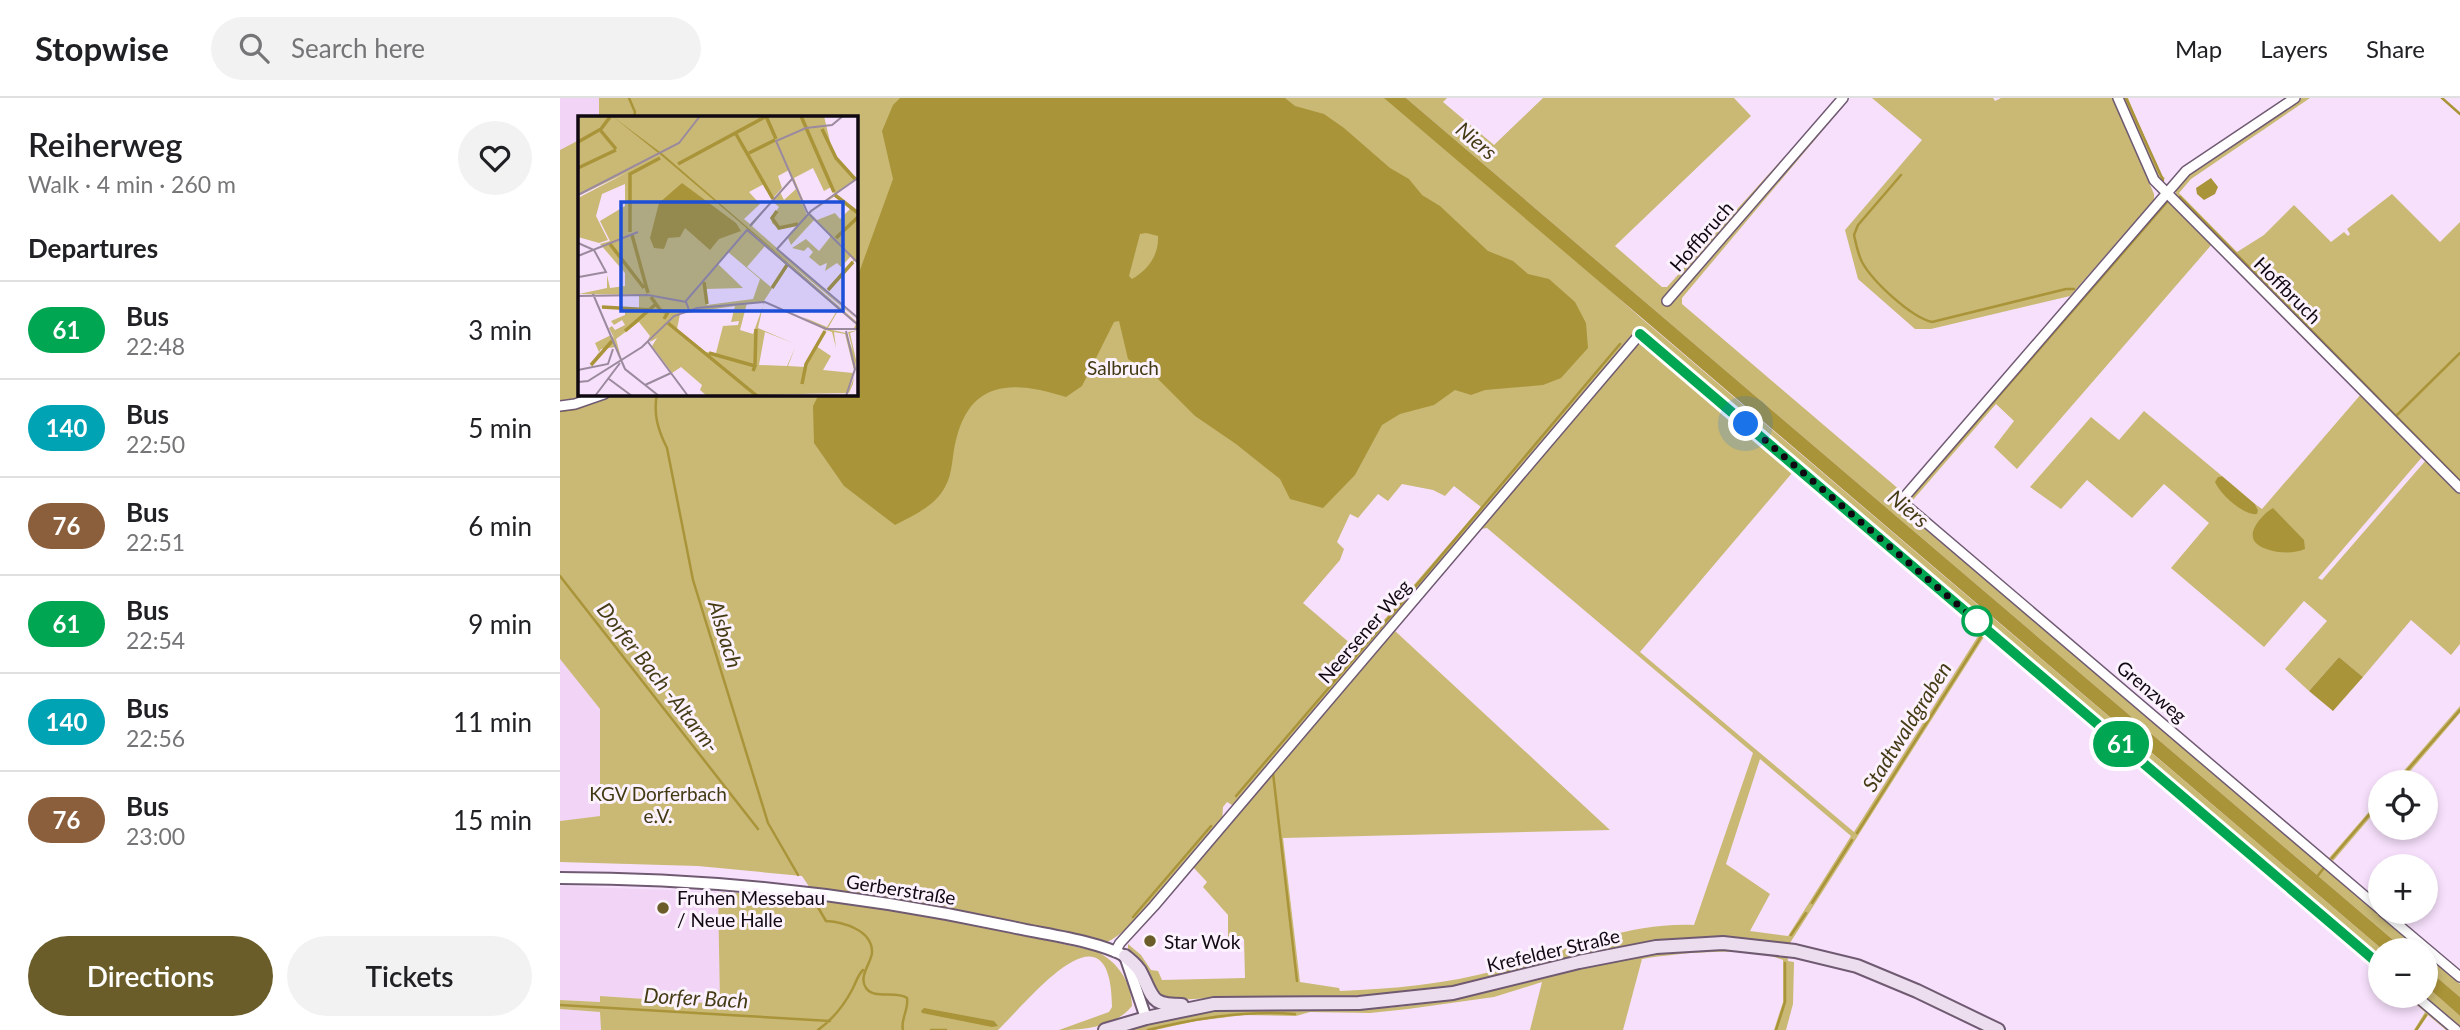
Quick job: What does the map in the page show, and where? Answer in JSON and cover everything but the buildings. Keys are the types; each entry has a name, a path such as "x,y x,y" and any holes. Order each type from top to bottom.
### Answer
{"main road":[{"name":"Krefelder Straße","path":"1105,1030 1146,1018 1214,1004 1359,1003 1413,999 1465,991 1579,962 1656,947 1723,943 1795,951 1857,966 1998,1030"},
{"path":"1120,954 1140,970 1157,1002 1164,1005 1214,1004"}],"street":[{"name":"Hoffbruch","path":"1667,301 1843,98"},
{"name":"Hoffbruch","path":"2118,98 2154,180 2460,488"},
{"path":"2166,191 2186,171 2295,98"},
{"name":"Grenzweg","path":"2166,191 1901,501 2368,898"},
{"name":"Neersener Weg","path":"1120,954 1120,943 1640,334 2368,955"},
{"path":"560,406 598,396"},
{"name":"Gerberstraße","path":"560,878 675,881 792,890 964,917 1120,954"},
{"name":"Grenzweg","path":"2398,924 2460,977"},
{"path":"1120,954 1146,1018"},
{"path":"2430,1008 2456,1030"}],"shaded area":[{"path":"560,98 599,98 599,116 578,116 578,141 560,150"},
{"path":"900,98 1285,98 1295,106 1324,114 1344,128 1390,168 1409,179 1422,195 1440,206 1488,251 1513,261 1528,274 1549,279 1575,302 1586,323 1588,348 1561,378 1543,385 1485,390 1471,395 1455,390 1434,405 1400,414 1382,425 1355,475 1323,508 1290,499 1280,479 1195,416 1157,378 1128,359 1119,321 1114,322 1082,386 1066,397 1013,387 984,395 972,405 956,440 950,476 941,494 923,509 895,525 844,486 814,443 813,406 818,396 858,396 858,275 893,179 882,131 893,105","holes":["1140,234 1158,236 1151,261 1132,279 1129,276"]},
{"path":"1384,98 1406,98 2368,918 2368,924 2375,924 2391,938 2369,938"},
{"path":"2211,178 2218,187 2215,194 2204,200 2197,194 2196,188"},
{"path":"2222,476 2255,504 2257,514 2239,508 2222,492 2215,482"},
{"path":"2273,508 2304,540 2305,549 2280,552 2257,544 2254,540 2254,529"},
{"path":"2339,657 2363,677 2333,711 2309,691"},
{"path":"560,659 600,709 600,816 560,821"},
{"path":"560,886 718,892 720,1004 601,996 600,1002 560,1000"},
{"path":"2438,978 2460,997 2460,1016 2438,997"},
{"path":"924,1008 994,1021 998,1026 922,1013"},
{"path":"560,1009 600,1012 601,1030 560,1030"}],"green space":[{"name":"Salbruch","path":"599,98 1394,98 1641,318 2369,938 2368,963 1984,637 1790,943 1784,945 1753,939 1716,937 1650,943 1422,994 1344,999 1225,997 1178,1000 1162,997 1154,990 1139,962 1128,949 1128,944 1141,955 1151,970 1158,971 1162,980 1245,978 1244,939 1228,937 1228,915 1203,887 1207,882 1192,866 1414,596 1406,594 1481,507 1454,486 1445,496 1433,490 1402,484 1388,501 1378,494 1358,518 1350,514 1337,542 1344,549 1340,560 1303,603 1358,650 1403,598 1406,600 1404,607 1238,802 1232,805 1227,802 1223,807 1222,821 1150,906 1119,935 1105,943 936,907 810,888 802,876 698,866 560,862 560,821 600,816 600,709 560,659 560,409 606,396 858,396 858,116 599,116","holes":["1792,473 1980,633 1854,832 1640,652","1487,528 1753,753 1694,925 1668,925 1619,933 1498,970 1439,982 1340,991 1339,988 1300,982 1283,838 1610,830 1394,630 1480,529","1760,759 1851,836 1788,936 1750,931 1770,894 1726,864"]},
{"path":"1406,98 1447,98 1443,102 1494,145 1543,98 1734,98 1751,116 1615,246 1662,287 1667,287 1784,157 1784,162 1674,297 1850,98 1682,298 1682,304 1901,491 1893,501 2368,905 2368,918"},
{"path":"1872,98 1993,98 1995,101 2001,98 2113,98 2154,194 2154,200 2070,296 1931,329 1915,329 1858,279 1845,230 1922,140"},
{"path":"2123,98 2128,98 2160,174 2165,178 2162,181 2156,176"},
{"path":"2301,98 2310,98 2191,179 2179,193 2237,252 2264,235 2294,205 2331,242 2344,232 2348,236 2350,234 2347,229 2392,194 2440,242 2460,222 2460,484 2176,196 2176,190 2188,175"},
{"path":"578,141 578,396 588,396 560,402 560,150"},
{"path":"2168,197 2213,243 2017,469 1994,447 2014,421 1996,404 1912,501 1913,491"},
{"path":"2362,393 2423,456 2318,578 2322,580 2427,459 2460,493 2460,644 2451,655 2411,620 2363,677 2339,657 2309,691 2285,669 2327,621 2304,601 2264,647 2171,568 2209,523 2164,484 2132,518 2087,480 2061,509 2030,487 2091,417 2119,440 2144,411 2222,476 2218,477 2258,510 2255,504 2262,509"},
{"path":"2460,706 2460,713 2411,770 2404,770"},
{"path":"2368,813 2368,820 2333,861 2329,858"},
{"path":"718,892 815,897 932,915 1095,951 1110,960 1122,973 1132,1006 1108,1023 1089,1028 1059,1030 1109,1012 1112,1007 1108,975 1098,959 1084,957 1048,979 998,1030 601,1030 600,1012 560,1009 560,1000 600,1002 600,996 720,1004"},
{"path":"2375,924 2390,924 2407,938 2391,938"},
{"path":"1735,947 1787,953 1788,961 1794,962 1793,1004 1786,1030 1774,1030 1783,1002 1783,960 1733,952 1642,959 1623,1030 1530,1030 1542,982 1494,997 1408,1009 1370,1013 1310,1012 1296,1016 1244,1015 1155,1030 1125,1030 1225,1010 1406,1006 1470,994 1629,955 1670,949"},
{"path":"2438,965 2460,984 2460,997 2438,978"},
{"path":"2438,997 2460,1016 2460,1030 2446,1030 2428,1015 2418,1030 2414,1030 2425,1012 2420,1008 2438,1008"}],"waterway":[{"name":"Alsbach","path":"629,98 634,116"},
{"path":"2126,98 2163,180"},
{"path":"2442,98 2460,114"},
{"path":"1901,175 1858,225 1854,235 1859,256 1867,270 1893,298 1923,319 1932,322 2074,289"},
{"path":"2180,197 2460,481"},
{"name":"Niers","path":"1912,496 2167,202"},
{"path":"1409,594 1620,344"},
{"path":"2396,416 2460,353"},
{"name":"Dorfer Bach -Altarm-","path":"560,411 575,409 610,396"},
{"name":"Alsbach","path":"657,396 657,422 667,448 693,580 768,823 798,875"},
{"name":"Dorfer Bach -Altarm-","path":"560,576 758,829"},
{"path":"1236,796 1404,600"},
{"name":"Stadtwaldgraben","path":"1857,833 1981,637"},
{"path":"2408,770 2460,710"},
{"path":"1273,773 1297,981"},
{"path":"2332,858 2368,816"},
{"path":"1133,917 1211,826"},
{"name":"Stadtwaldgraben","path":"1812,903 1852,840"},
{"path":"2316,878 2323,869"},
{"name":"Alsbach","path":"816,904 826,921 856,929 868,938 872,953 864,975 864,984 874,994 907,998 903,1030"},
{"name":"Stadtwaldgraben","path":"1791,935 1806,913"},
{"name":"Stadtwaldgraben","path":"1776,1030 1785,1002 1785,963"},
{"path":"818,1030 841,1007 863,970"},
{"name":"Dorfer Bach","path":"560,1005 830,1021"},
{"path":"1148,1030 1221,1016 1295,1014"},
{"path":"2416,1030 2426,1015"},
{"name":"Alsbach","path":"931,1030 946,1030"}],"bus line":[{"name":"61","path":"1640,334 2368,955"}],"place":[{"name":"Fruhen Messebau / Neue Halle","path":"663,908"},
{"name":"Star Wok","path":"1150,941"}],"route":[{"path":"1746,424 1977,621"}],"park label":[{"name":"KGV Dorferbach e.V.","path":"658,804"}]}
